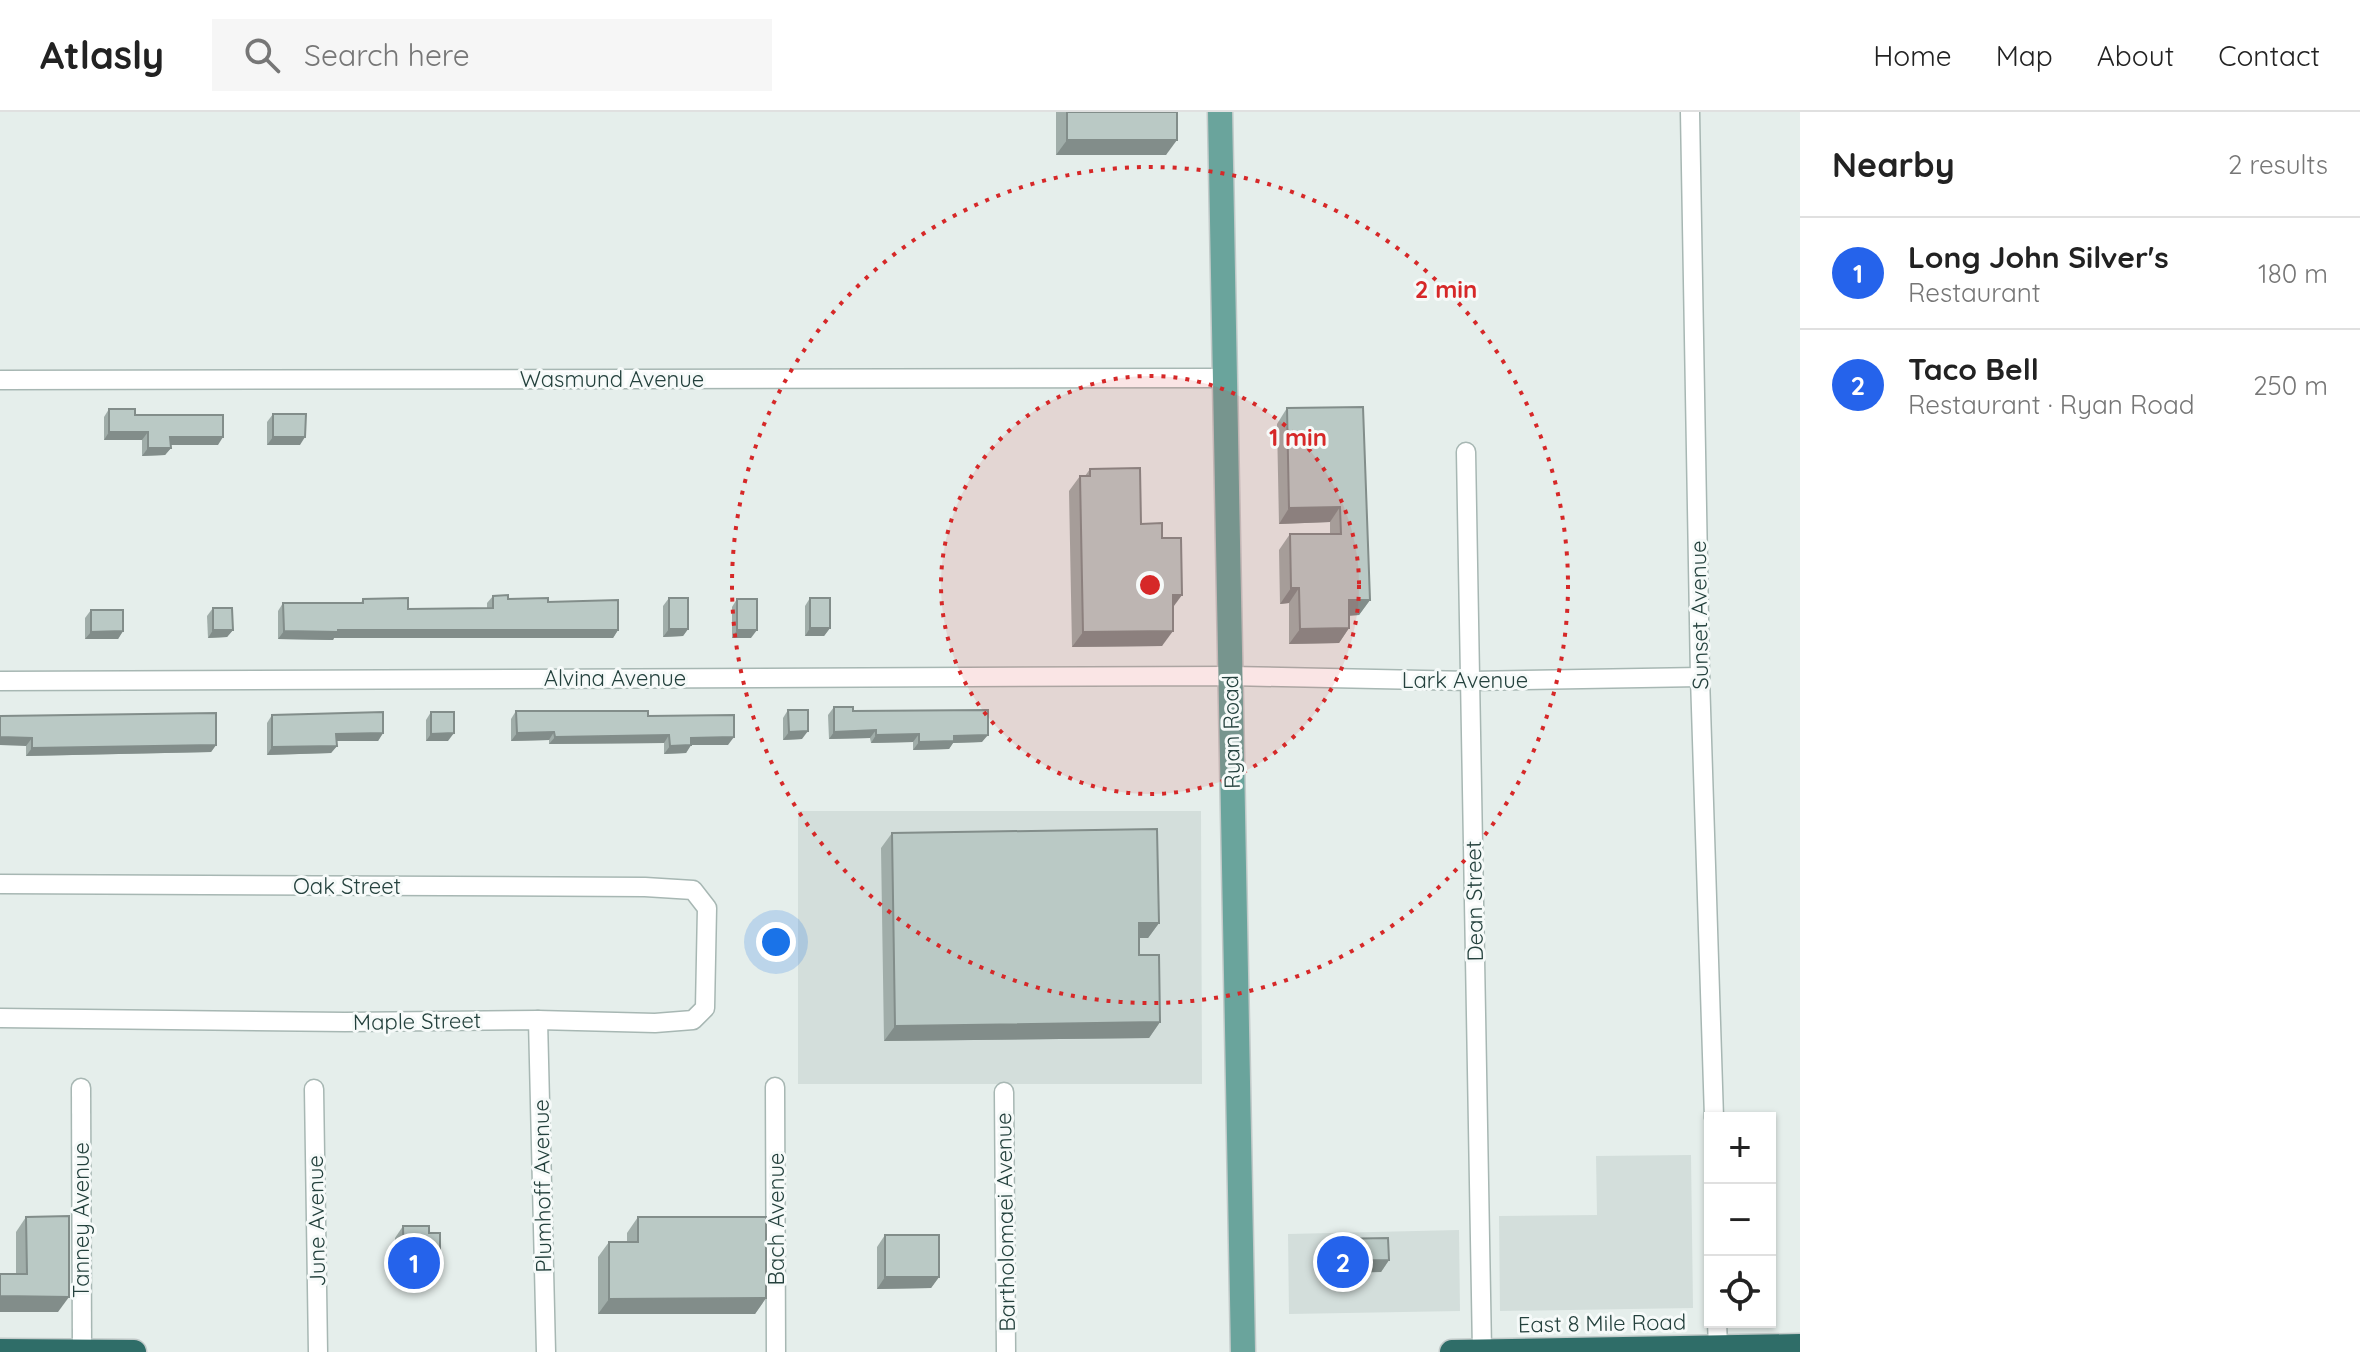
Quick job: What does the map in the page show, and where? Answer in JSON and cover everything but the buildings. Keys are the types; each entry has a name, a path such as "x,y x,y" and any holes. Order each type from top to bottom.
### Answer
{"highway":[{"name":"East 8 Mile Road","path":"1452,1352 1718,1347 1771,1349 1800,1346"},
{"path":"0,1351 134,1352"}],"main road":[{"name":"Ryan Road","path":"1220,112 1243,1352"}],"street":[{"name":"Sunset Avenue","path":"1690,112 1700,677 1714,1112"},
{"name":"Wasmund Avenue","path":"0,380 1225,378"},
{"name":"Dean Street","path":"1466,452 1482,1351"},
{"name":"Lark Avenue","path":"1230,676 1470,681 1700,677"},
{"name":"Alvina Avenue","path":"0,681 1230,676"},
{"name":"Oak Street","path":"0,884 645,887 693,890"},
{"name":"Maple Street","path":"0,1018 655,1023 693,1020 705,1008 707,908 693,890"},
{"name":"Plumhoff Avenue","path":"538,1020 546,1352"},
{"name":"Bach Avenue","path":"775,1087 776,1352"},
{"name":"Tanney Avenue","path":"81,1088 82,1351"},
{"name":"June Avenue","path":"314,1089 318,1352"},
{"name":"Bartholomaei Avenue","path":"1004,1092 1006,1352"},
{"path":"1717,1328 1718,1347"}],"shaded area":[{"path":"798,811 1201,811 1202,1084 798,1084"},
{"path":"1691,1155 1693,1308 1500,1311 1499,1216 1597,1215 1596,1156"},
{"path":"1459,1230 1460,1311 1289,1314 1288,1234"}],"place":[{"name":"Taco Bell","path":"1343,1262"},
{"name":"Long John Silver's","path":"414,1263"}]}
